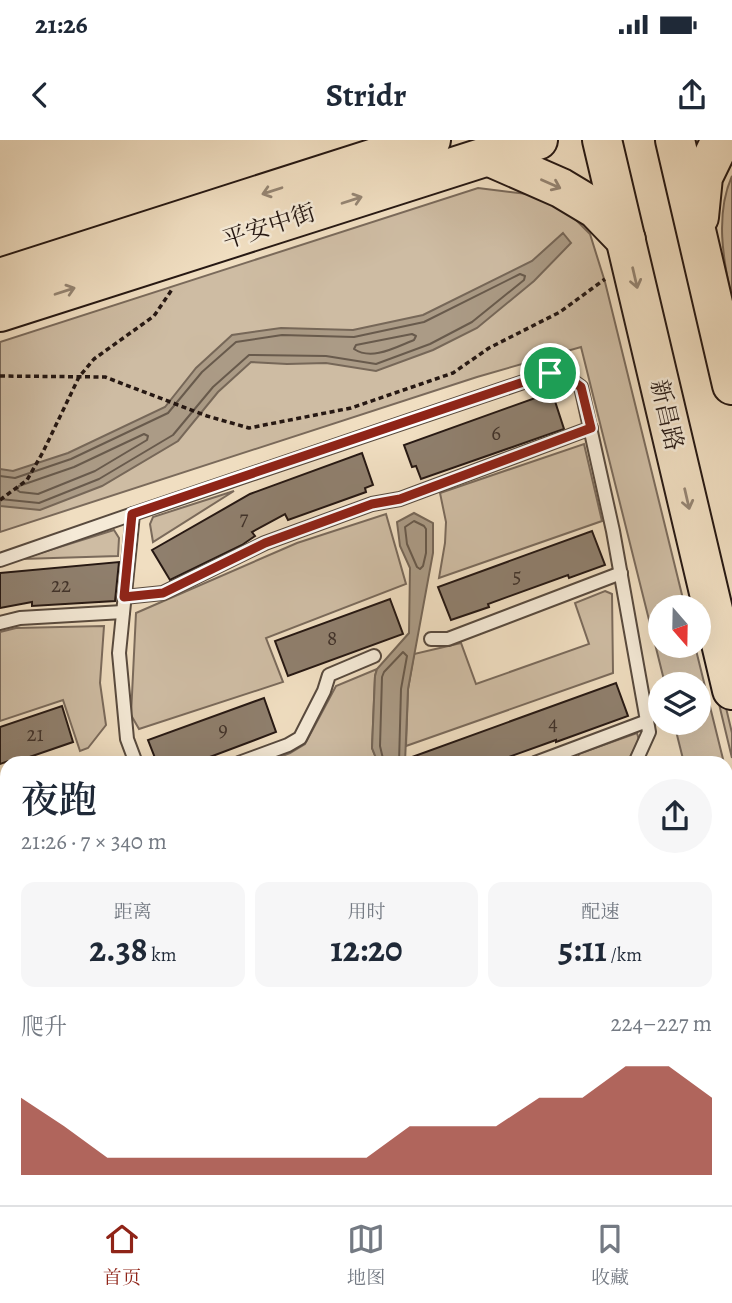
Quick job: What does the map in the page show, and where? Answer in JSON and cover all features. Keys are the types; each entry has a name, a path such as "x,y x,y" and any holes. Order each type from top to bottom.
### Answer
{"main road":[{"name":"平安中街","path":"0,278 431,140"},
{"name":"平安中街","path":"0,312 538,140"},
{"name":"新昌路","path":"602,140 732,690"},
{"path":"675,140 732,385"},
{"path":"696,237 703,177 721,140"},
{"path":"488,156 561,188 596,209 626,240"}],"lane":[{"path":"0,561 550,373 567,377 581,387 621,573 649,732 638,756"},
{"path":"124,597 163,593 265,543 372,504 400,499 591,428"},
{"path":"132,514 119,653 127,740 133,756"},
{"path":"431,639 448,639 621,573"},
{"path":"0,623 20,618 123,612"},
{"path":"258,756 288,745 300,737 330,676 374,656"},
{"path":"554,756 647,721"}],"path":[{"path":"0,376 105,377 202,415 249,428 351,408 453,373 489,348 560,312 610,276"},
{"path":"0,500 27,480 79,377 94,359 154,316 174,286"}],"shaded area":[{"path":"732,176 732,299 726,269 722,221"},
{"path":"478,188 527,194 562,206 590,234 605,282 682,595 648,595 648,616 581,347 477,377 0,532 0,342"},
{"path":"584,444 602,521 439,578 446,522 440,493"},
{"path":"234,491 153,542 150,524 153,517"},
{"path":"386,514 406,584 266,638 283,682 139,729 131,715 136,613 297,543"},
{"path":"114,530 119,538 118,556 21,559"},
{"path":"605,591 612,594 613,673 406,746 408,689 414,654 461,643 476,684 589,644 575,603"},
{"path":"104,626 100,683 106,725 88,748 80,751 63,700 0,721 0,632 16,628"},
{"path":"711,653 732,733 732,756 708,658 711,658"},
{"path":"659,658 698,658 701,672 662,672"},
{"path":"377,669 372,748 375,756 282,756 305,744 336,686"},
{"path":"711,711 722,756 682,756 677,735 711,735"},
{"path":"637,733 639,740 631,756 578,754"}],"water":[{"path":"563,233 571,243 534,281 477,328 433,350 376,371 326,363 251,362 218,392 178,441 102,486 40,510 0,506 0,469 13,471 68,453 165,407 196,368 232,335 281,328 353,330 423,315 532,261"},
{"path":"414,513 433,523 433,553 408,689 405,756 375,756 372,748 375,676 377,669 409,633 410,568 400,546 397,522"}],"building":[{"path":"552,392 564,429 421,479 416,466 412,467 404,445"},
{"path":"362,453 373,485 365,488 366,492 288,520 285,514 252,532 255,536 242,545 170,580 152,550 250,494"},
{"path":"592,531 605,565 569,578 568,575 451,620 438,587"},
{"path":"119,562 115,601 32,606 32,602 0,608 0,573"},
{"path":"390,599 403,634 288,676 275,641"},
{"path":"616,683 628,716 512,756 415,756"},
{"path":"264,698 276,732 213,756 154,756 148,740"},
{"path":"62,706 73,742 32,756 0,756 0,727"}],"route":[{"path":"550,373 567,377 581,387 591,428 400,499 372,504 265,543 163,593 124,597 132,514 550,373"}]}
